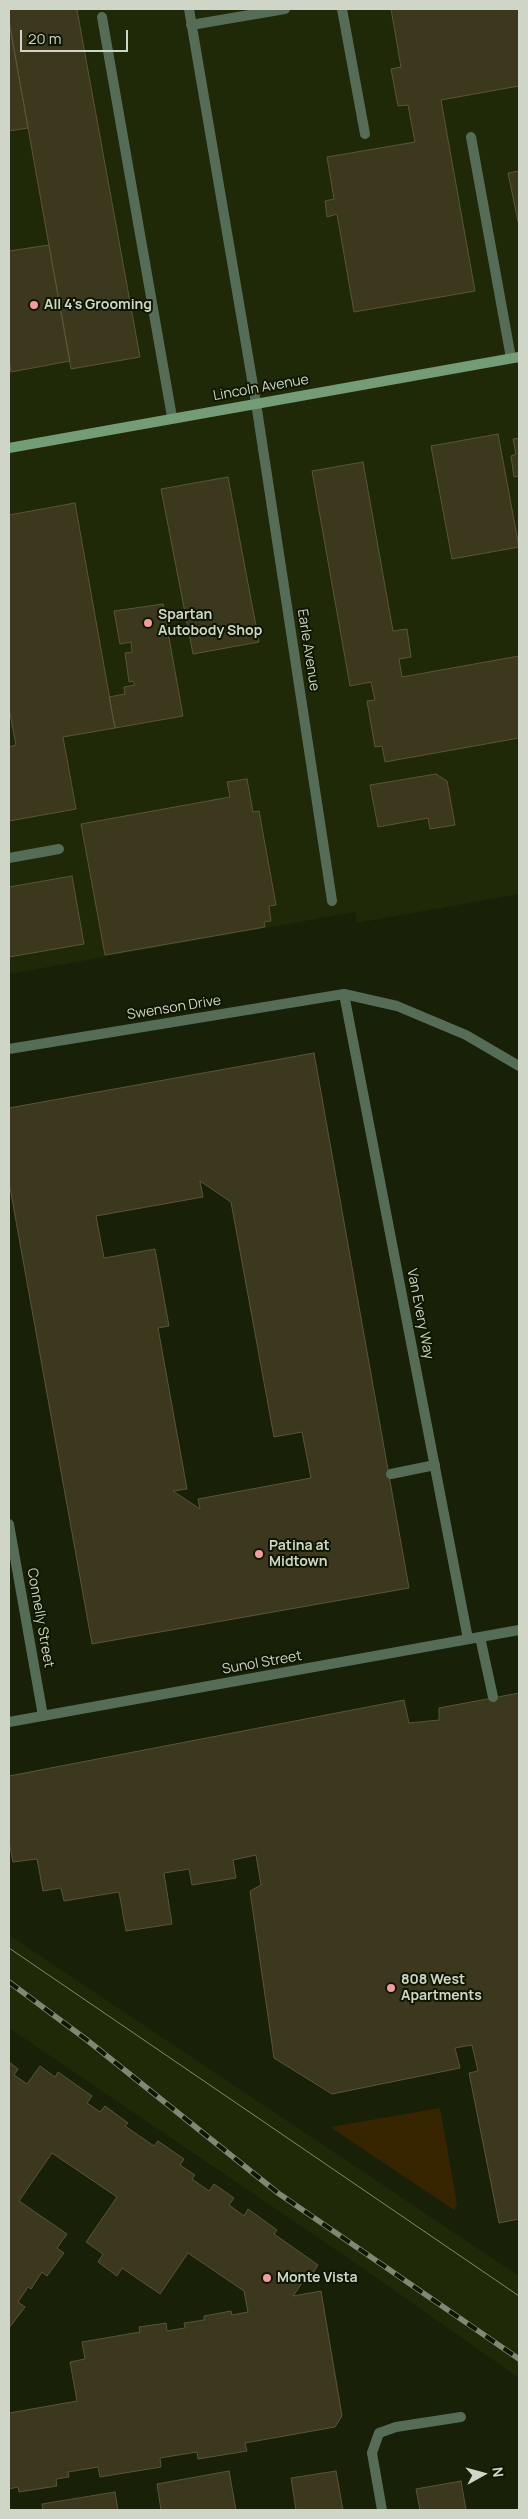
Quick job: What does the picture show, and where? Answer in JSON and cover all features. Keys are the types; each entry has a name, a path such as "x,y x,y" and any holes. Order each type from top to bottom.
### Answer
{"main road":[{"name":"Lincoln Avenue","path":"9,448 172,417 515,357"}],"street":[{"name":"Earle Avenue","path":"188,9 256,403 332,901"},
{"path":"191,25 285,9"},
{"path":"342,9 365,134"},
{"path":"102,17 172,417"},
{"path":"472,137 515,357"},
{"path":"9,858 59,849"},
{"path":"344,994 397,1006 466,1035 519,1066"},
{"name":"Swenson Drive","path":"9,1049 344,994"},
{"name":"Van Every Way","path":"344,994 468,1639"},
{"path":"391,1474 434,1465"},
{"name":"Connelly Street","path":"9,1524 43,1716"},
{"name":"Sunol Street","path":"9,1722 519,1630"},
{"path":"480,1637 493,1697"},
{"path":"382,2510 372,2453 379,2433 396,2427 461,2417"}],"shaded area":[{"path":"9,9 519,9 519,894 357,923 355,912 9,974"},
{"path":"9,1935 519,2276 519,2378 351,2260 9,2028"},
{"path":"440,2108 457,2204 454,2210 330,2127"}],"building":[{"path":"9,9 84,9 77,10 140,357 71,369 9,21"},
{"path":"391,9 519,9 519,86 441,100 475,291 354,312 337,214 327,217 325,201 334,199 327,157 415,142 408,105 398,106 391,69 401,67"},
{"path":"9,21 28,128 9,131"},
{"path":"519,171 519,226 508,173"},
{"name":"All 4's Grooming","path":"49,245 70,361 11,372 9,359 9,251"},
{"path":"498,434 519,547 452,559 431,446"},
{"path":"519,438 519,476 514,477 511,456 516,454 513,439"},
{"path":"363,462 393,631 407,629 411,657 399,659 402,677 519,656 519,738 385,762 382,746 375,747 367,701 375,700 371,682 350,686 312,471"},
{"path":"228,477 259,642 193,654 161,489"},
{"path":"75,503 115,728 63,737 76,809 9,821 9,747 16,745 9,708 9,515"},
{"path":"163,604 183,716 115,728 109,697 125,694 124,687 135,685 133,681 129,682 125,653 132,652 131,642 120,644 114,611"},
{"path":"436,774 447,781 455,825 430,829 428,818 378,827 370,785"},
{"path":"247,779 253,812 259,811 276,905 269,906 271,921 264,922 265,927 105,955 81,824 230,797 227,782"},
{"path":"72,876 84,944 9,957 9,887"},
{"path":"314,1053 409,1588 92,1644 9,1182 9,1108","holes":["200,1181 231,1202 274,1437 302,1432 311,1478 198,1499 200,1509 173,1491 187,1489 158,1328 169,1326 155,1249 104,1258 96,1216 203,1197"]},
{"name":"808 West Apartments","path":"519,1693 519,2219 499,2223 469,2073 478,2071 472,2045 455,2048 460,2068 332,2094 274,2058 250,1891 261,1885 256,1855 233,1860 236,1878 192,1885 189,1869 164,1873 172,1924 126,1931 119,1892 64,1901 61,1888 43,1891 37,1859 13,1862 9,1842 9,1776 404,1700 409,1723 439,1720 439,1708"},
{"name":"Monte Vista","path":"9,2062 18,2069 14,2075 27,2084 40,2066 55,2077 58,2072 92,2096 87,2103 100,2112 105,2106 128,2123 125,2126 154,2146 158,2141 184,2159 180,2165 195,2175 192,2179 209,2191 214,2184 234,2198 229,2205 244,2216 248,2209 277,2230 274,2234 318,2265 307,2282 304,2280 293,2296 321,2291 342,2416 335,2427 245,2443 247,2451 198,2459 197,2452 160,2458 161,2467 100,2477 98,2467 68,2472 69,2477 56,2479 57,2486 19,2492 18,2487 9,2489 9,2413 77,2401 70,2362 85,2359 82,2342 140,2332 139,2327 166,2323 167,2331 185,2328 184,2323 204,2320 204,2316 231,2311 232,2315 248,2312 244,2291 188,2253 160,2294 122,2268 117,2276 98,2262 103,2254 86,2242 117,2197 52,2153 19,2201 67,2234 57,2248 64,2253 47,2276 42,2272 31,2289 28,2287 18,2302 25,2307 9,2328"},
{"path":"229,2471 236,2510 161,2510 157,2484"},
{"path":"336,2471 343,2510 296,2510 291,2478"},
{"path":"461,2481 466,2510 420,2510 416,2489"},
{"path":"115,2492 118,2510 43,2510 42,2504"}],"tram line":[{"path":"9,1948 519,2296"}],"railway":[{"path":"9,1982 87,2040 278,2193 519,2359"}],"place":[{"name":"All 4's Grooming","path":"34,305"},
{"name":"Spartan Autobody Shop","path":"148,623"},
{"name":"Patina at Midtown","path":"259,1554"},
{"name":"808 West Apartments","path":"391,1988"},
{"name":"Monte Vista","path":"267,2278"}]}
